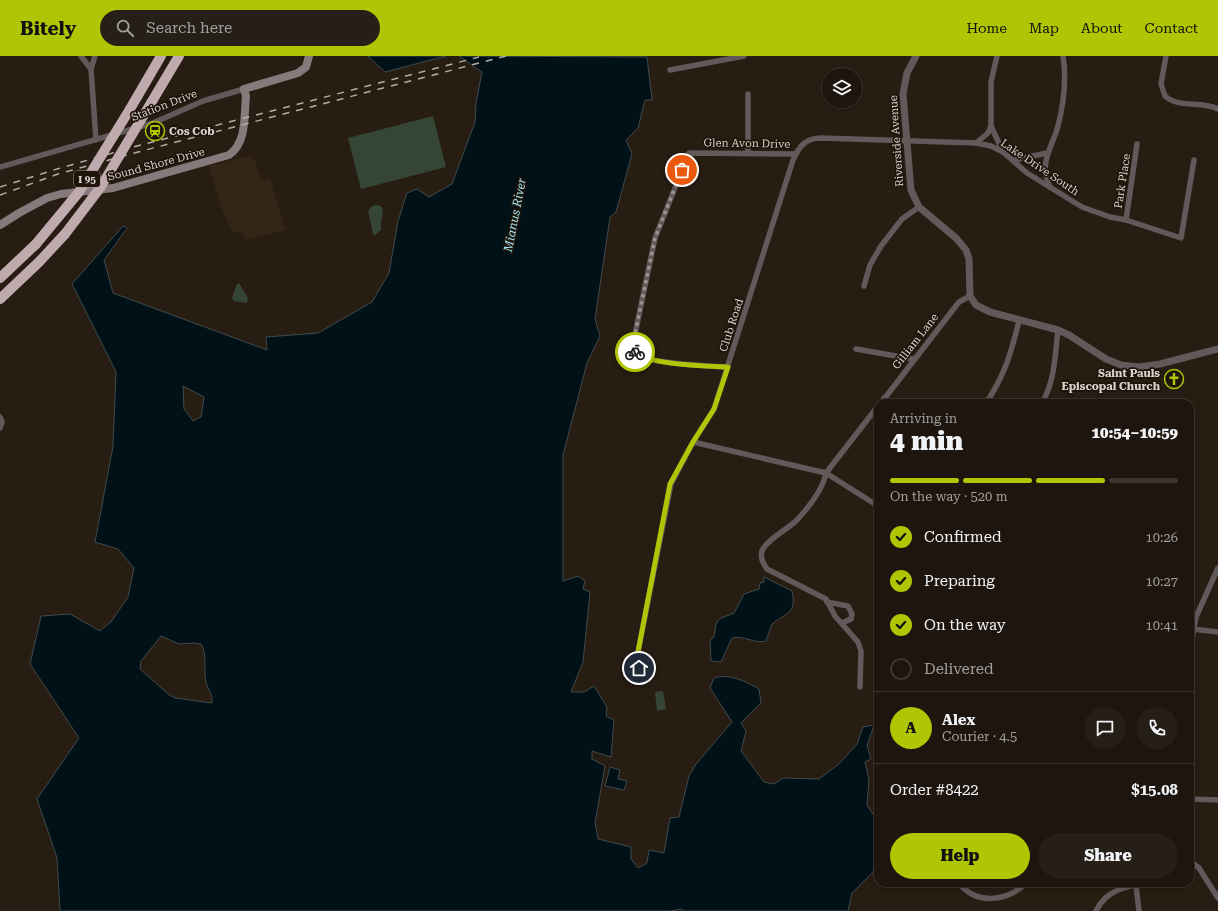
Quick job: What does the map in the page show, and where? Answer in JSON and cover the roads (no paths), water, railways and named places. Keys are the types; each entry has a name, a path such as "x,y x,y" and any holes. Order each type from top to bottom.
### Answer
{"highway":[{"name":"I 95","path":"0,278 36,244 79,192 161,56"},
{"name":"I 95","path":"0,299 65,234 104,183 179,56"},
{"path":"0,272 36,244"},
{"path":"0,306 19,289 52,248"}],"main road":[{"name":"Station Drive","path":"244,89 298,73 304,70 309,59"},
{"name":"Sound Shore Drive","path":"1,222 47,198 61,194 113,188 229,155 236,149 242,137 246,96 244,89"}],"street":[{"path":"81,56 91,69"},
{"path":"95,56 91,69 96,140"},
{"path":"670,70 744,56"},
{"name":"Riverside Avenue","path":"916,56 907,73 904,87 903,109 911,190 919,206 956,238 966,250 969,259 970,296"},
{"path":"976,143 988,133 991,126 991,82 997,56"},
{"path":"1050,187 1045,171 1047,153 1058,127 1065,96 1065,68 1063,56"},
{"path":"1166,56 1161,84 1165,96 1175,102 1211,106 1218,109"},
{"name":"Station Drive","path":"0,167 36,155 96,140 153,123 203,101 244,89"},
{"path":"748,94 748,153"},
{"path":"991,126 1003,152"},
{"name":"Club Road","path":"644,681 639,668 638,652 670,484 693,442 714,409 796,154 805,142 815,138 906,141"},
{"name":"Lake Drive South","path":"906,141 976,143 991,146 1014,160 1027,173 1082,207 1181,238 1194,160"},
{"name":"Park Place","path":"1126,220 1137,144"},
{"name":"Glen Avon Drive","path":"728,367 659,362 641,357 633,348 655,238 689,153 796,154"},
{"path":"1014,160 1047,153"},
{"path":"864,286 870,265 881,246 902,219 919,206"},
{"path":"970,296 976,305 990,312 1058,330 1069,335 1106,359 1127,366 1160,364 1218,349"},
{"name":"Gilliam Lane","path":"883,399 959,302 970,296"},
{"path":"988,399 1003,375 1011,354 1019,320"},
{"path":"1044,399 1052,379 1058,330"},
{"path":"856,349 913,359"},
{"path":"860,687 861,651 858,642 835,616 827,602 817,593 767,569 762,562 762,552 766,545 796,520 824,481 826,473 874,411"},
{"path":"0,417 2,422 0,428"},
{"path":"693,442 826,473 874,503"},
{"path":"1194,625 1200,604 1218,568"},
{"path":"827,602 848,606 851,610 851,619 842,623"},
{"path":"1194,629 1218,632"},
{"path":"1194,800 1218,800"},
{"path":"1194,865 1199,868 1218,898"},
{"path":"962,887 965,890 983,898 1005,896 1017,891 1022,887"},
{"path":"1096,911 1102,902 1112,893 1119,889 1128,887"},
{"path":"1136,887 1139,911"}],"water":[{"path":"368,56 446,56 385,72"},
{"name":"Mianus River","path":"459,56 647,57 652,100 645,100 638,128 626,140 632,154 616,212 610,217 595,319 600,336 587,363 563,455 563,581 578,576 585,581 583,589 590,592 583,662 571,692 584,692 594,686 607,707 606,716 614,720 611,757 592,751 592,759 605,766 595,823 598,839 631,847 631,859 638,868 647,863 649,850 664,853 670,818 679,817 689,776 696,764 732,722 710,688 714,678 732,677 759,689 761,703 741,723 746,731 741,751 764,782 774,784 783,778 819,779 839,764 857,744 863,727 874,725 867,746 871,759 865,762 869,780 867,805 874,816 874,870 852,893 848,911 684,911 682,909 671,911 60,911 57,858 37,799 79,738 30,664 41,616 70,614 100,631 111,622 128,597 134,568 118,549 95,542 113,446 116,372 72,284 123,226 127,228 104,260 113,293 267,350 266,337 318,333 372,302 389,273 398,221 407,193 417,189 429,197 452,184 475,122 476,103 482,72","holes":["183,386 204,397 201,417 193,421 184,409","161,636 179,644 201,644 205,658 205,677 212,703 175,698 168,694 140,669 141,661"]},
{"path":"764,577 792,591 792,609 772,624 766,641 762,642 736,637 732,638 721,662 711,661 710,640 714,637 716,624 719,619 734,613 744,594 759,589 760,583 764,582"},
{"path":"610,767 620,770 618,779 627,781 624,790 605,786"}],"railway":[{"path":"0,195 58,174 138,152 506,56"},
{"path":"0,187 137,146 479,57"}],"place":[{"name":"Cos Cob","path":"155,131"},
{"name":"Saint Pauls Episcopal Church","path":"1174,379"}]}
